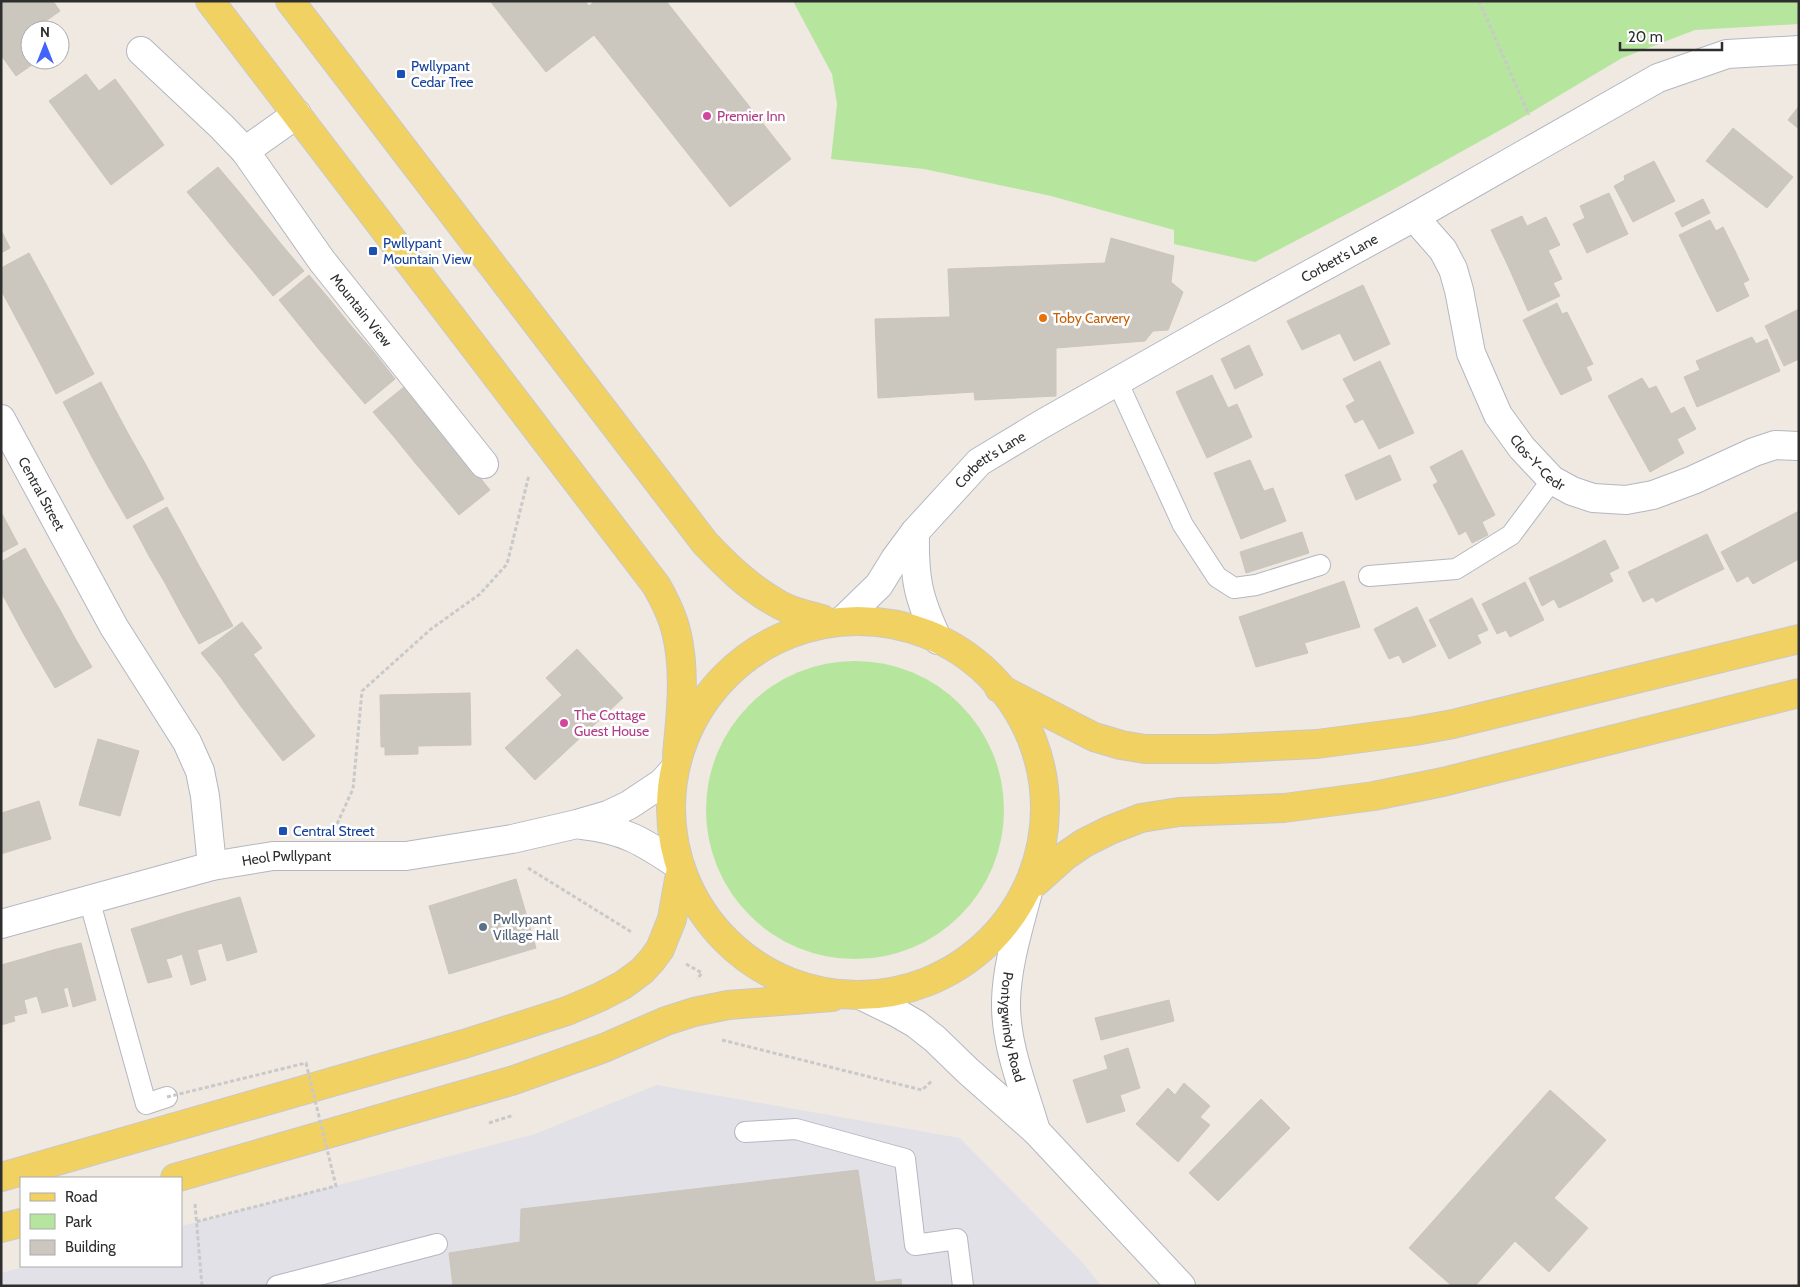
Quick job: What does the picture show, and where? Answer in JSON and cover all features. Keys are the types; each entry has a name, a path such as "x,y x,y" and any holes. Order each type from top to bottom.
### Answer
{"main road":[{"path":"210,1 656,585 672,615 679,644 681,706 674,766 668,793 667,820 669,835 679,870 698,909 707,921 731,944 761,964 822,988 858,996"},
{"path":"290,1 705,543 729,569 767,597 792,610 833,619"},
{"path":"178,1177 511,1081 596,1051 694,1012 728,1005 884,995 915,987 953,968 995,933 1017,908 1029,890 1047,846 1049,832 1047,800 1041,776 1017,718 999,688 982,670 938,640 896,625 860,620 833,619 802,623 781,632 753,654 737,670 708,710 674,766"},
{"path":"999,688 1094,738 1121,746 1171,750 1317,744 1453,724 1799,639"},
{"path":"1029,890 1060,860 1084,843 1141,818 1179,812 1284,808 1374,796 1452,780 1799,693"},
{"path":"1,1177 464,1044 567,1011 600,997 642,971 660,949 672,919 679,870"},
{"path":"1,1228 20,1223"}],"street":[{"name":"Corbett's Lane","path":"833,619 879,585 915,532 979,462 1117,381 1414,217 1658,78 1727,54 1799,50"},
{"name":"Mountain View","path":"141,51 245,151 322,261 484,464"},
{"path":"245,151 297,114"},
{"name":"Clos-Y-Cedr","path":"1414,217 1443,250 1453,269 1471,353 1498,416 1522,448 1552,480 1572,491 1594,498 1626,500 1653,495 1775,445 1798,446"},
{"name":"Central Street","path":"1,419 114,627 187,742 200,771 205,796 212,866"},
{"path":"915,532 915,569 918,590 926,616 938,640"},
{"name":"Heol Pwllypant","path":"1,924 212,866 273,856 406,856 512,839 577,824 608,815 651,792 674,766"},
{"name":"Heol Pwllypant","path":"577,824 610,829 630,836 679,870"},
{"name":"Pontygwindy Road","path":"1029,890 1010,967 1006,1003 1014,1055 1036,1131"},
{"name":"Pontygwindy Road","path":"858,996 902,1016 935,1038 968,1071 1036,1131 1181,1286"}],"lane":[{"path":"1117,381 1183,524 1217,577 1234,588 1256,585 1320,565"},
{"path":"1369,576 1456,569 1511,535 1552,480"},
{"path":"89,899 146,1104 167,1097"},
{"path":"745,1132 796,1129 905,1159 915,1245 957,1239 963,1286"},
{"path":"277,1286 437,1244"}],"path":[{"path":"1274,1 1289,1"},
{"path":"1479,1 1542,145"},
{"path":"352,789 362,691 431,629 480,594 507,564 529,475"},
{"path":"167,1097 306,1063 336,1186 196,1222 202,1286"}],"shaded area":[{"path":"657,1085 960,1138 1082,1262 1101,1286 1,1286 1,1273 24,1267 182,1267 182,1226 535,1134"}],"green space":[{"path":"793,1 1799,1 1799,24 1695,30 1622,58 1513,123 1385,194 1255,262 1174,244 1174,230 1051,196 924,169 831,159 837,104 832,74"},
{"path":"840,661 870,661 898,667 925,678 961,704 979,727 993,753 1004,795 1004,825 993,867 979,893 961,916 925,942 898,953 870,959 840,959 812,953 785,942 749,916 740,905 723,880 712,853 706,825 706,795 712,767 723,740 749,704 760,695 785,678 812,667"}],"building":[{"path":"1,1 27,1 1,19"},
{"path":"27,1 53,1 60,11 47,20 20,20 20,70 25,70 16,76 1,55 1,33 3,32 1,19"},
{"name":"Premier Inn","path":"490,1 585,1 589,6 595,1 666,1 791,159 730,207 594,35 546,72"},
{"path":"86,74 99,91 115,79 164,145 111,185 49,101"},
{"path":"1799,106 1799,129 1788,120"},
{"path":"1733,128 1793,177 1767,208 1706,161"},
{"path":"1654,161 1675,201 1633,222 1614,186 1625,180 1624,176"},
{"path":"218,167 240,193 209,218 187,192"},
{"path":"240,193 261,219 230,244 209,218"},
{"path":"1609,193 1628,234 1587,253 1573,224 1585,218 1580,206"},
{"path":"1703,199 1710,213 1682,227 1675,213"},
{"path":"1522,216 1527,226 1546,217 1560,245 1509,268 1491,230"},
{"path":"261,219 282,245 252,270 230,244"},
{"path":"1710,220 1716,231 1723,227 1736,253 1697,272 1679,235"},
{"path":"1,230 10,248 1,253"},
{"name":"Toby Carvery","path":"1111,238 1174,256 1171,282 1183,292 1168,330 1153,331 1145,341 1056,348 1056,396 975,400 974,392 878,398 875,319 950,317 948,269 1105,263"},
{"path":"282,245 304,271 273,296 252,270"},
{"path":"1548,250 1562,279 1553,283 1560,296 1528,311 1509,268"},
{"path":"29,253 46,284 8,303 1,290 1,268"},
{"path":"1736,253 1749,280 1743,283 1749,296 1717,312 1697,272"},
{"path":"309,275 331,301 300,326 279,300"},
{"path":"46,284 61,312 23,331 8,303"},
{"path":"1363,285 1390,344 1354,361 1340,333 1302,350 1287,321"},
{"path":"331,301 352,327 321,352 300,326"},
{"path":"1557,303 1562,314 1567,312 1583,344 1544,363 1523,320"},
{"path":"1799,309 1799,359 1784,366 1765,326"},
{"path":"61,312 77,342 39,361 23,331"},
{"path":"352,327 374,352 343,378 321,352"},
{"path":"1752,337 1756,344 1767,339 1780,371 1736,390 1719,351"},
{"path":"77,342 94,374 56,394 39,361"},
{"path":"1583,344 1593,364 1586,367 1592,380 1561,395 1544,363"},
{"path":"1249,345 1263,375 1235,389 1221,359"},
{"path":"1719,351 1736,390 1697,407 1684,377 1700,370 1696,361"},
{"path":"374,352 395,379 365,404 343,378"},
{"path":"1380,361 1414,433 1379,449 1363,419 1355,423 1346,406 1355,401 1343,379"},
{"path":"1212,375 1228,408 1237,404 1252,437 1207,458 1176,392"},
{"path":"1642,378 1649,389 1656,386 1671,414 1630,436 1608,396"},
{"path":"101,382 116,411 78,430 63,402"},
{"path":"404,387 425,413 395,438 373,412"},
{"path":"1684,407 1696,429 1677,439 1684,453 1650,472 1630,436"},
{"path":"116,411 130,437 92,457 78,430"},
{"path":"425,413 447,439 416,464 395,438"},
{"path":"130,437 146,465 108,486 92,457"},
{"path":"447,439 469,464 438,490 416,464"},
{"path":"1462,450 1481,488 1445,507 1433,485 1438,482 1430,467"},
{"path":"1390,455 1401,480 1356,500 1345,475"},
{"path":"1250,460 1264,491 1273,488 1286,521 1241,539 1214,473"},
{"path":"469,464 490,490 459,515 438,490"},
{"path":"146,465 164,499 127,519 108,486"},
{"path":"1481,488 1495,515 1482,522 1488,535 1472,543 1466,531 1459,535 1445,507"},
{"path":"167,507 183,536 149,556 133,526"},
{"path":"1799,511 1799,559 1775,572 1755,534"},
{"path":"1,512 18,544 1,553"},
{"path":"1302,532 1309,553 1246,573 1240,552"},
{"path":"1707,534 1724,569 1680,590 1663,555"},
{"path":"1755,534 1775,572 1753,584 1748,576 1737,582 1721,552"},
{"path":"183,536 198,564 165,583 149,556"},
{"path":"1605,540 1619,568 1609,573 1613,581 1582,597 1564,561"},
{"path":"25,548 42,579 5,599 1,593 1,562"},
{"path":"1663,555 1680,590 1656,602 1653,597 1643,602 1628,572"},
{"path":"1564,561 1582,597 1559,608 1554,599 1542,606 1529,578"},
{"path":"198,564 215,594 181,613 165,583"},
{"path":"42,579 60,610 22,631 5,599"},
{"path":"1344,581 1360,627 1304,643 1289,600"},
{"path":"1525,582 1544,620 1510,637 1506,630 1497,634 1482,604"},
{"path":"215,594 233,626 199,644 181,613"},
{"path":"1472,598 1488,630 1477,635 1481,643 1449,659 1429,620"},
{"path":"1289,600 1308,653 1256,667 1239,617"},
{"path":"1417,607 1436,646 1403,663 1399,655 1389,659 1374,629"},
{"path":"60,610 75,638 38,659 22,631"},
{"path":"242,622 262,648 221,678 201,653"},
{"path":"75,638 92,667 55,688 38,659"},
{"name":"The Cottage Guest House","path":"577,649 623,698 535,780 505,748 562,695 546,678"},
{"path":"253,654 273,681 240,705 221,678"},
{"path":"273,681 294,709 262,734 240,705"},
{"path":"470,693 471,745 418,746 418,754 385,755 385,747 381,747 380,695"},
{"path":"294,709 315,736 283,761 262,734"},
{"path":"98,739 139,751 129,785 88,773"},
{"path":"88,773 129,785 120,816 79,805"},
{"path":"39,801 51,839 20,848 8,811"},
{"path":"8,811 20,848 1,854 1,813"},
{"name":"Pwllypant Village Hall","path":"516,879 536,948 449,974 429,906"},
{"path":"240,897 257,952 227,961 211,905"},
{"path":"211,905 222,943 197,950 186,912"},
{"path":"186,912 206,980 191,985 182,954 171,958 160,920"},
{"path":"160,920 171,958 166,959 172,977 148,983 131,929"},
{"path":"81,943 96,1000 73,1007 68,987 63,989 53,950"},
{"path":"53,950 68,1006 42,1013 26,958"},
{"path":"26,958 37,996 24,1000 27,1013 14,1016 1,972 1,965"},
{"path":"1,972 15,1021 1,1025"},
{"path":"1169,1000 1174,1021 1101,1040 1095,1018"},
{"path":"1128,1048 1140,1088 1120,1095 1125,1111 1087,1123 1073,1080 1108,1069 1104,1056"},
{"path":"1184,1083 1210,1106 1200,1117 1210,1125 1178,1162 1136,1124 1168,1088 1175,1095"},
{"path":"1550,1090 1606,1140 1554,1198 1588,1228 1549,1272 1515,1241 1475,1286 1452,1286 1409,1248"},
{"path":"1261,1099 1290,1128 1218,1201 1189,1173"},
{"path":"858,1170 875,1282 901,1279 902,1286 453,1286 449,1253 520,1242 521,1209"}],"place":[{"name":"Pwllypant Cedar Tree","path":"401,74"},
{"name":"Premier Inn","path":"707,116"},
{"name":"Pwllypant Mountain View","path":"373,251"},
{"name":"Toby Carvery","path":"1043,318"},
{"name":"The Cottage Guest House","path":"564,723"},
{"name":"Central Street","path":"283,831"},
{"name":"Pwllypant Village Hall","path":"483,927"}]}
